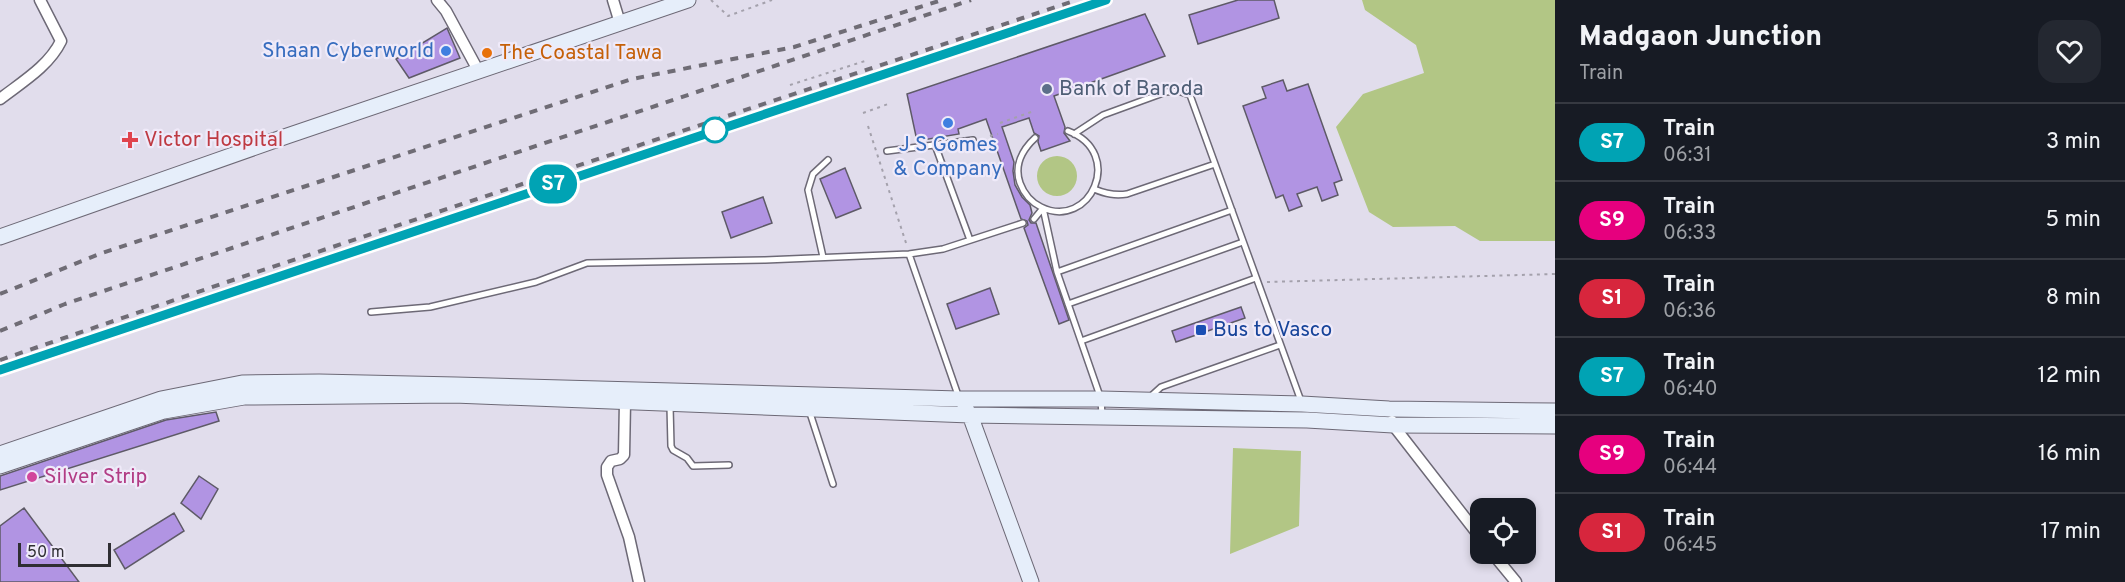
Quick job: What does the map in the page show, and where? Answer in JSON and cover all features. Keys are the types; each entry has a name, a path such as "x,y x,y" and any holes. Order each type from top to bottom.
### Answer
{"main road":[{"path":"0,237 287,136 688,0"},
{"path":"0,454 161,399 242,384 319,382 456,385 902,405 970,415 1307,420 1393,425 1555,426"},
{"path":"0,466 164,411 244,397 454,395 809,408 902,405 959,399 1101,399 1302,404 1389,409 1555,411"},
{"path":"959,399 970,415 1031,582"}],"street":[{"path":"0,99 48,59 61,41 40,0"},
{"path":"437,0 446,11 479,72"},
{"path":"613,0 620,23"},
{"path":"625,402 624,455 620,459 611,461 607,467 607,475 629,537 639,582"},
{"path":"1389,409 1393,425 1470,524"},
{"path":"1501,564 1515,582"}],"lane":[{"path":"1035,138 1020,156 1019,181 1024,192 1042,208 1054,211 1066,210 1078,206 1087,199 1094,189 1098,176 1098,163 1094,151 1085,141 1071,132 1103,115 1166,92 1178,91 1190,95 1307,420"},
{"path":"887,151 974,140"},
{"path":"935,145 970,240"},
{"path":"823,257 808,190 813,174 828,160"},
{"path":"1094,189 1117,196 1127,194 1215,164"},
{"path":"1034,219 1042,208"},
{"path":"1042,208 1057,272 1101,399 1102,416"},
{"path":"1057,272 1232,210"},
{"path":"371,312 430,307 536,282 587,263 909,254 943,249 1023,223"},
{"path":"1068,304 1243,242"},
{"path":"909,254 959,399"},
{"path":"1081,341 1257,280"},
{"path":"1147,400 1161,387 1280,345"},
{"path":"670,404 671,448 687,458 693,466 729,465"},
{"path":"809,408 833,484"}],"path":[{"path":"711,0 728,16 772,0"},
{"path":"790,85 868,60"},
{"path":"863,113 891,103"},
{"path":"1000,123 1034,111"},
{"path":"868,126 909,254"},
{"path":"990,136 998,134"},
{"path":"1257,280 1555,274"}],"green space":[{"path":"1362,0 1555,0 1555,241 1480,241 1455,226 1393,227 1369,212 1336,127 1363,94 1424,73 1416,45 1365,10"},
{"path":"1057,156 1065,157 1071,162 1076,168 1076,184 1071,190 1065,195 1057,196 1049,195 1043,190 1038,184 1037,176 1038,168 1043,162 1049,157"},
{"path":"1233,448 1301,451 1299,526 1230,554"}],"building":[{"path":"1238,0 1274,0 1279,18 1198,44 1189,15"},
{"path":"1145,14 1165,56 1054,96 1065,127 1064,133 1070,141 1041,151 1039,136 1034,133 1029,118 1002,127 1014,162 1015,185 1030,205 1032,213 1029,220 1031,223 1036,223 1069,320 1059,324 1024,228 1028,225 1027,221 1021,219 986,119 958,129 959,134 917,141 907,94"},
{"path":"447,28 460,58 409,78 396,59"},
{"path":"1283,80 1287,91 1308,84 1342,180 1334,183 1338,195 1322,201 1317,187 1297,194 1302,206 1289,211 1283,195 1276,198 1243,106 1266,98 1262,87"},
{"path":"845,168 861,208 836,218 820,179"},
{"path":"763,197 772,223 731,238 722,212"},
{"path":"990,288 999,314 956,329 947,304"},
{"path":"1241,307 1245,318 1176,342 1172,331"},
{"path":"216,412 219,421 0,490 0,476 166,420"},
{"path":"199,476 218,489 201,519 181,503"},
{"path":"24,508 79,582 0,582 0,526"},
{"path":"174,513 184,531 125,569 114,550"}],"railway":[{"path":"0,294 102,253 632,79 794,47 942,0"},
{"path":"0,331 65,304 971,0"},
{"path":"0,360 224,283 1077,0"},
{"path":"0,370 1106,0"}],"train":[{"name":"S7","path":"0,370 1106,0"}],"place":[{"name":"Shaan Cyberworld","path":"446,51"},
{"name":"The Coastal Tawa","path":"487,53"},
{"name":"Bank of Baroda","path":"1047,89"},
{"name":"J S Gomes & Company","path":"948,123"},
{"name":"Victor Hospital","path":"130,140"},
{"name":"Bus to Vasco","path":"1201,330"},
{"name":"Silver Strip","path":"32,477"}]}
